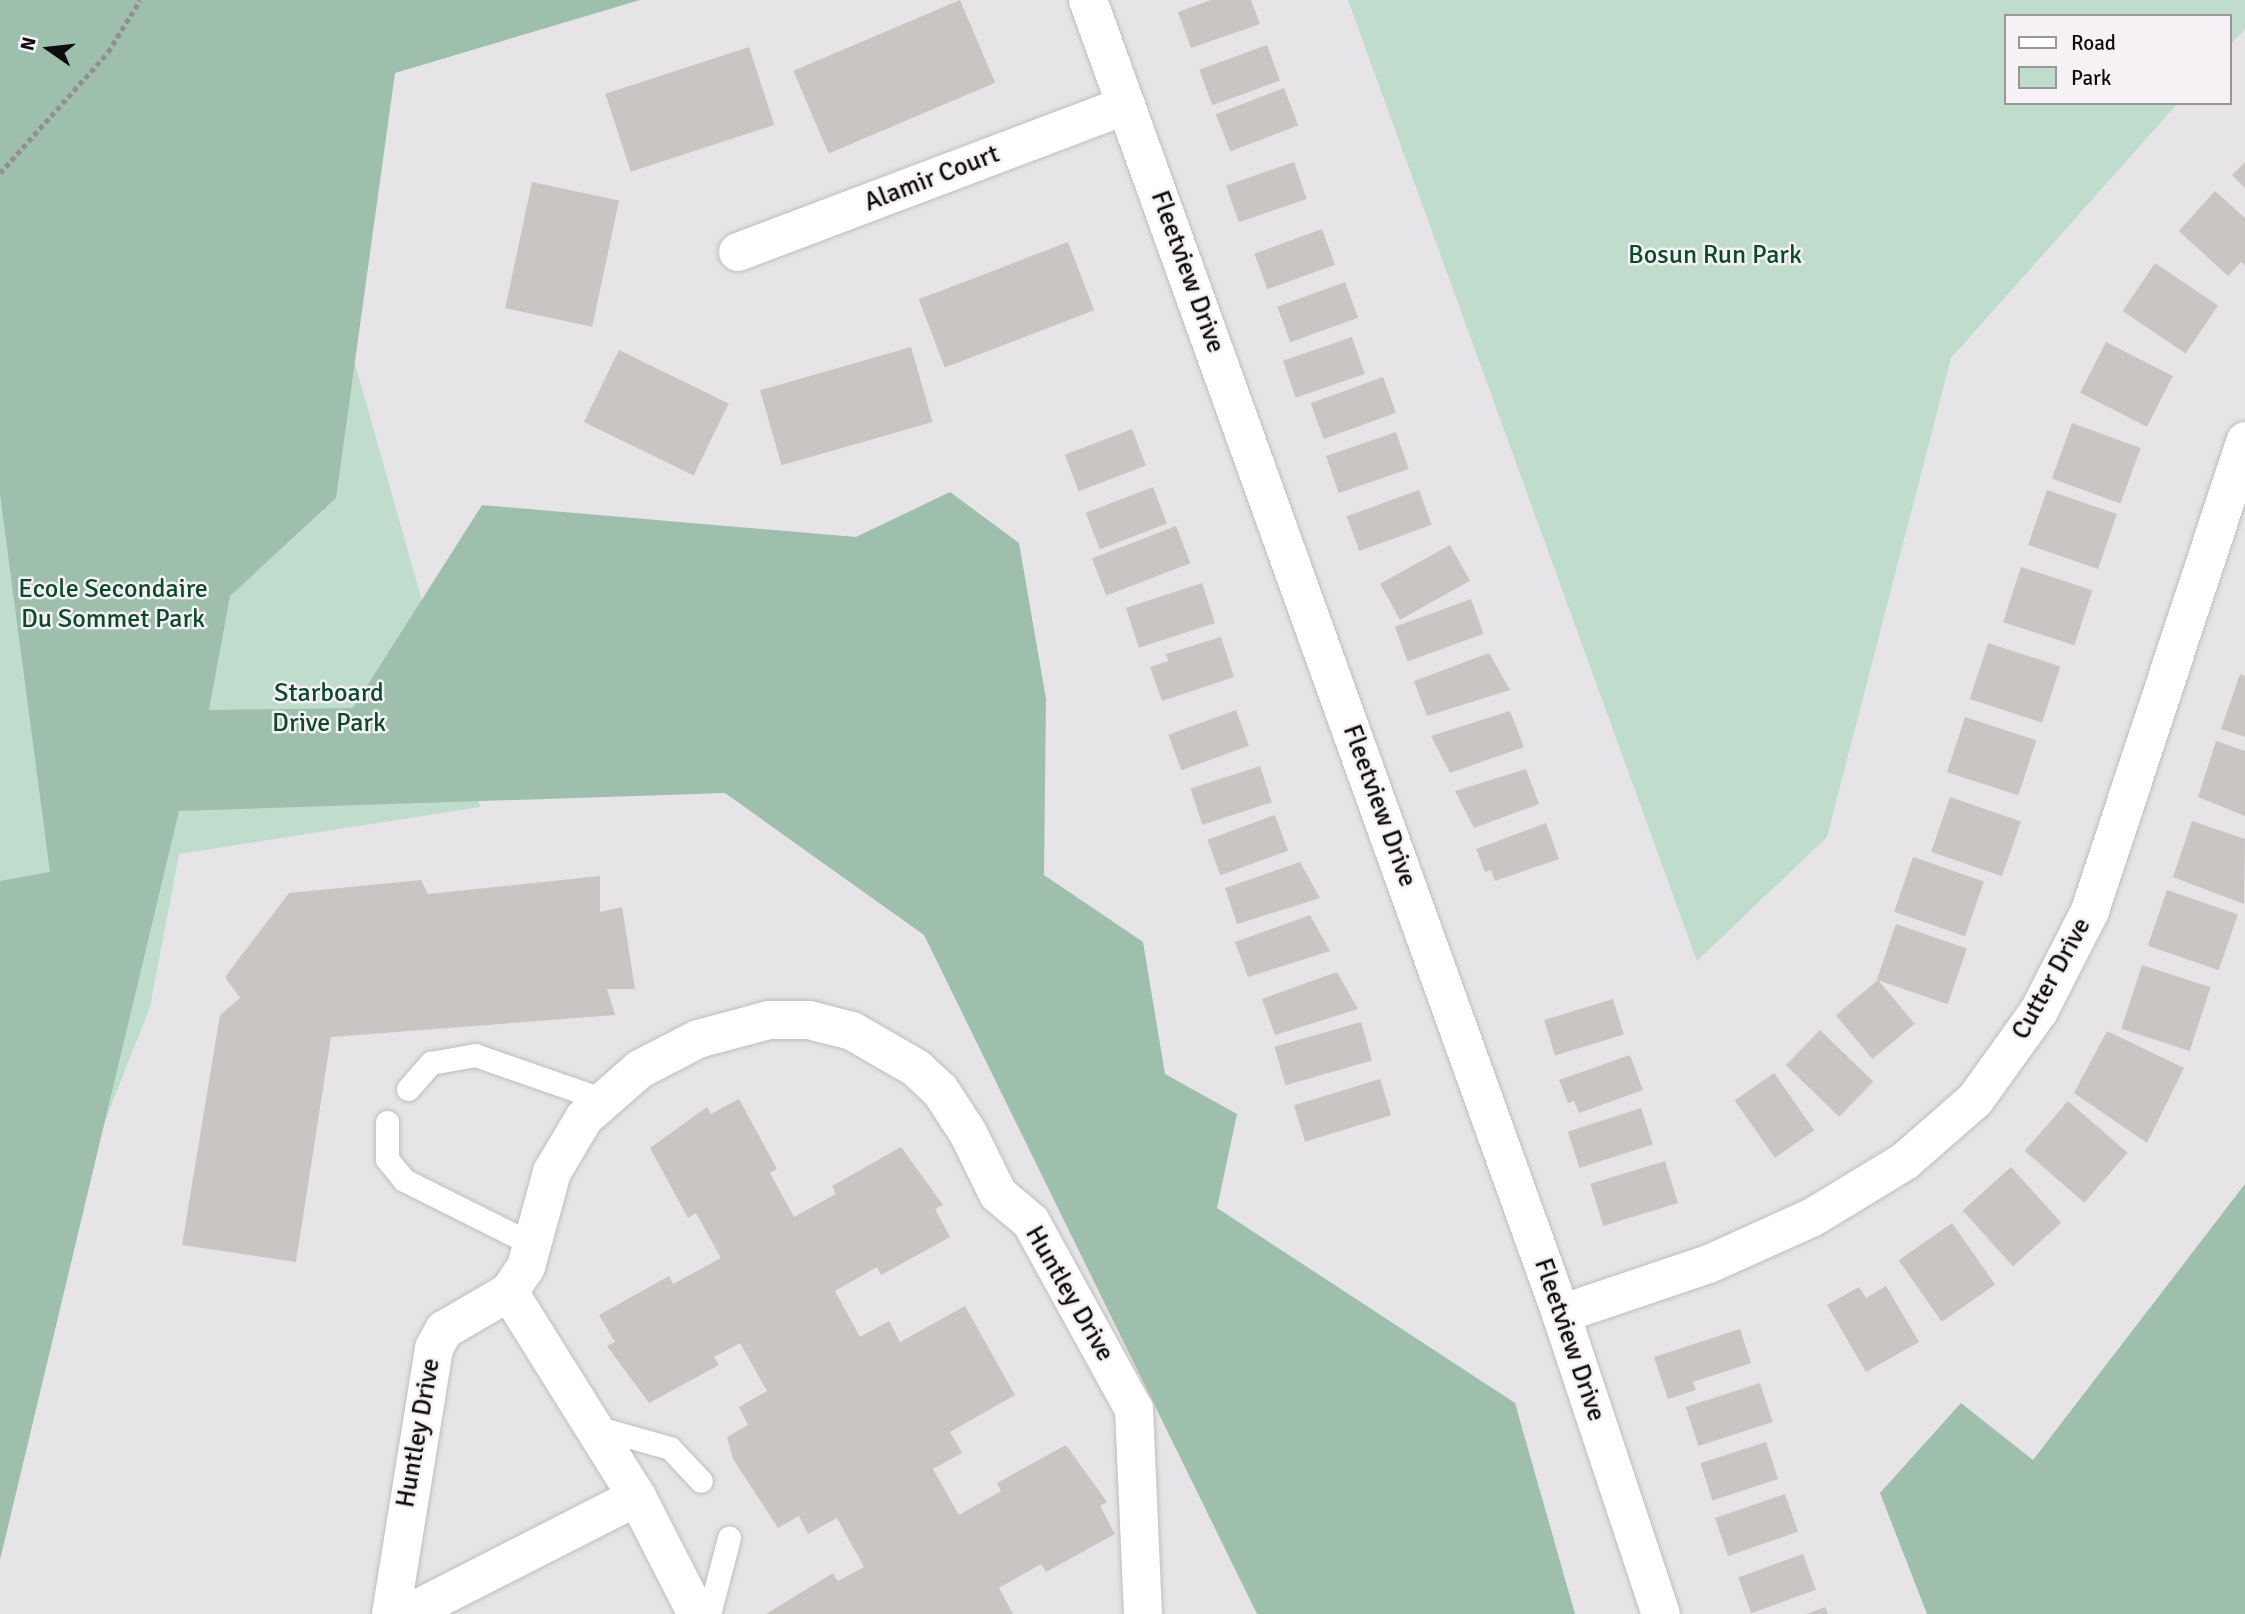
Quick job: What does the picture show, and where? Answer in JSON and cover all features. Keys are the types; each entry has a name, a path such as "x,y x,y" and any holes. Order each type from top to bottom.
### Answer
{"street":[{"name":"Fleetview Drive","path":"1088,0 1561,1314 1650,1611"},
{"name":"Alamir Court","path":"738,252 1126,105"},
{"name":"Cutter Drive","path":"1561,1314 1709,1264 1813,1217 1905,1161 1975,1100 2039,1011 2090,911 2245,441"},
{"name":"Huntley Drive","path":"391,1614 434,1348 454,1320 509,1292 532,1244 552,1172 601,1099 668,1053 769,1020 809,1020 852,1031 890,1049 940,1090 998,1194 1031,1222 1134,1409 1143,1614"},
{"path":"509,1292 637,1497 697,1614"},
{"path":"407,1614 637,1497"}],"lane":[{"path":"408,1089 431,1063 475,1055 601,1099"},
{"path":"387,1122 387,1159 404,1180 532,1244"},
{"path":"592,1426 670,1448 701,1481"},
{"path":"709,1614 729,1538"}],"path":[{"path":"0,173 108,52 140,0"}],"green space":[{"path":"0,0 265,44 480,807 179,854 150,1007 27,1319 0,1501"},
{"path":"0,0 640,0 395,73 336,498 230,596 209,710 353,708 482,505 856,537 950,492 1019,543 1046,699 1044,875 1143,942 1165,1074 1237,1114 1217,1208 1515,1403 1575,1614 1257,1614 924,935 725,793 179,811 0,1560 0,881 50,872 0,494"},
{"name":"Bosun Run Park","path":"1348,0 2245,0 2245,29 2231,44 2231,14 2004,14 2004,105 2176,105 1951,358 1827,837 1697,961"},
{"path":"2245,1184 2245,1614 1927,1614 1880,1493 1961,1403 2033,1460"}],"building":[{"path":"960,0 995,83 829,154 793,71"},
{"path":"1211,0 1251,0 1260,24 1191,48 1178,12"},
{"path":"1267,45 1280,81 1212,105 1199,70"},
{"path":"749,47 774,125 631,172 605,94"},
{"path":"1284,88 1298,125 1230,152 1216,114"},
{"path":"1294,162 1307,199 1239,222 1226,185"},
{"path":"2245,162 2245,188 2232,175"},
{"path":"532,182 619,201 592,327 505,308"},
{"path":"2215,191 2245,218 2245,266 2241,262 2228,276 2179,231"},
{"path":"1322,229 1335,265 1267,289 1254,254"},
{"path":"1068,242 1094,310 945,367 919,299"},
{"path":"2155,263 2218,305 2186,354 2123,311"},
{"path":"1345,282 1358,318 1290,342 1277,307"},
{"path":"1352,337 1365,374 1296,398 1283,361"},
{"path":"2106,342 2173,376 2147,427 2080,393"},
{"path":"911,347 932,422 782,465 760,390"},
{"path":"619,350 729,403 694,475 584,422"},
{"path":"1383,377 1396,413 1324,439 1311,403"},
{"path":"2072,423 2141,448 2120,503 2052,478"},
{"path":"1132,429 1146,465 1079,491 1065,455"},
{"path":"1396,432 1409,469 1339,493 1326,456"},
{"path":"1153,487 1167,523 1100,549 1086,513"},
{"path":"1419,490 1432,525 1359,551 1347,516"},
{"path":"2047,490 2117,514 2098,569 2028,545"},
{"path":"1176,526 1190,563 1106,596 1092,558"},
{"path":"1450,545 1470,581 1400,620 1380,584"},
{"path":"2021,567 2092,590 2074,645 2003,622"},
{"path":"1202,583 1215,623 1139,648 1126,608"},
{"path":"1471,599 1484,634 1408,661 1395,627"},
{"path":"1221,637 1234,677 1162,701 1150,667 1168,661 1166,654"},
{"path":"1988,643 2060,666 2042,723 1970,699"},
{"path":"1489,653 1510,690 1427,716 1414,681"},
{"path":"2240,674 2245,676 2245,737 2221,729"},
{"path":"1236,710 1249,746 1181,770 1168,735"},
{"path":"1510,711 1524,747 1450,773 1431,736"},
{"path":"1965,717 2036,740 2018,795 1947,772"},
{"path":"2216,741 2245,751 2245,816 2198,797"},
{"path":"1260,766 1272,802 1202,825 1191,789"},
{"path":"1526,769 1539,804 1474,828 1455,791"},
{"path":"1950,797 2021,821 2002,876 1931,852"},
{"path":"1275,815 1288,851 1220,875 1207,840"},
{"path":"2192,821 2245,839 2244,904 2173,877"},
{"path":"1546,823 1559,859 1495,881 1491,870 1485,872 1476,849"},
{"path":"1913,857 1984,881 1965,936 1894,912"},
{"path":"1300,862 1320,898 1237,924 1225,888"},
{"path":"600,876 600,912 622,907 635,989 607,989 615,1015 331,1037 296,1262 182,1245 220,1015 240,998 225,977 289,893 421,880 428,894"},
{"path":"2167,890 2238,914 2219,970 2148,946"},
{"path":"1310,915 1330,951 1248,977 1235,942"},
{"path":"1896,924 1967,948 1948,1004 1877,980"},
{"path":"2142,965 2210,987 2190,1051 2121,1029"},
{"path":"1337,972 1358,1009 1275,1035 1262,999"},
{"path":"1878,980 1915,1024 1873,1059 1836,1015"},
{"path":"1613,999 1624,1034 1555,1055 1544,1020"},
{"path":"1361,1022 1372,1060 1286,1085 1274,1047"},
{"path":"1820,1030 1873,1081 1839,1117 1786,1065"},
{"path":"2107,1031 2184,1068 2147,1143 2074,1093"},
{"path":"1630,1055 1643,1090 1579,1113 1574,1101 1568,1103 1559,1080"},
{"path":"1774,1073 1814,1130 1775,1158 1735,1101"},
{"path":"1380,1079 1391,1115 1305,1142 1294,1105"},
{"path":"739,1099 777,1169 770,1173 794,1217 836,1194 832,1186 901,1147 943,1205 935,1209 950,1237 881,1275 877,1267 835,1291 860,1337 889,1321 900,1342 965,1306 1015,1395 950,1432 962,1453 933,1469 959,1515 1001,1491 997,1483 1066,1445 1107,1502 1100,1506 1115,1534 1046,1572 1041,1564 999,1588 1013,1614 766,1614 833,1573 838,1581 864,1567 837,1518 808,1534 799,1516 778,1528 733,1459 727,1437 748,1425 739,1407 767,1391 740,1343 714,1357 719,1365 649,1403 607,1346 615,1342 599,1315 669,1276 673,1284 721,1258 696,1213 688,1218 650,1148 707,1107 711,1114"},
{"path":"2068,1101 2128,1153 2084,1203 2025,1151"},
{"path":"1641,1108 1653,1144 1580,1168 1568,1132"},
{"path":"1665,1161 1678,1203 1603,1226 1590,1184"},
{"path":"2011,1167 2061,1223 2013,1266 1963,1210"},
{"path":"1952,1223 1995,1284 1942,1322 1899,1260"},
{"path":"1886,1286 1919,1342 1866,1372 1827,1305 1859,1287 1866,1298"},
{"path":"1740,1329 1751,1363 1693,1382 1696,1390 1668,1399 1654,1357"},
{"path":"1760,1383 1773,1422 1698,1446 1686,1407"},
{"path":"1766,1442 1778,1479 1712,1500 1700,1463"},
{"path":"1785,1494 1798,1532 1728,1556 1715,1518"},
{"path":"1803,1554 1816,1590 1751,1613 1738,1578"},
{"path":"1825,1607 1828,1614 1806,1614"}],"park label":[{"name":"Ecole Secondaire Du Sommet Park","path":"113,605"},
{"name":"Starboard Drive Park","path":"329,709"}]}
